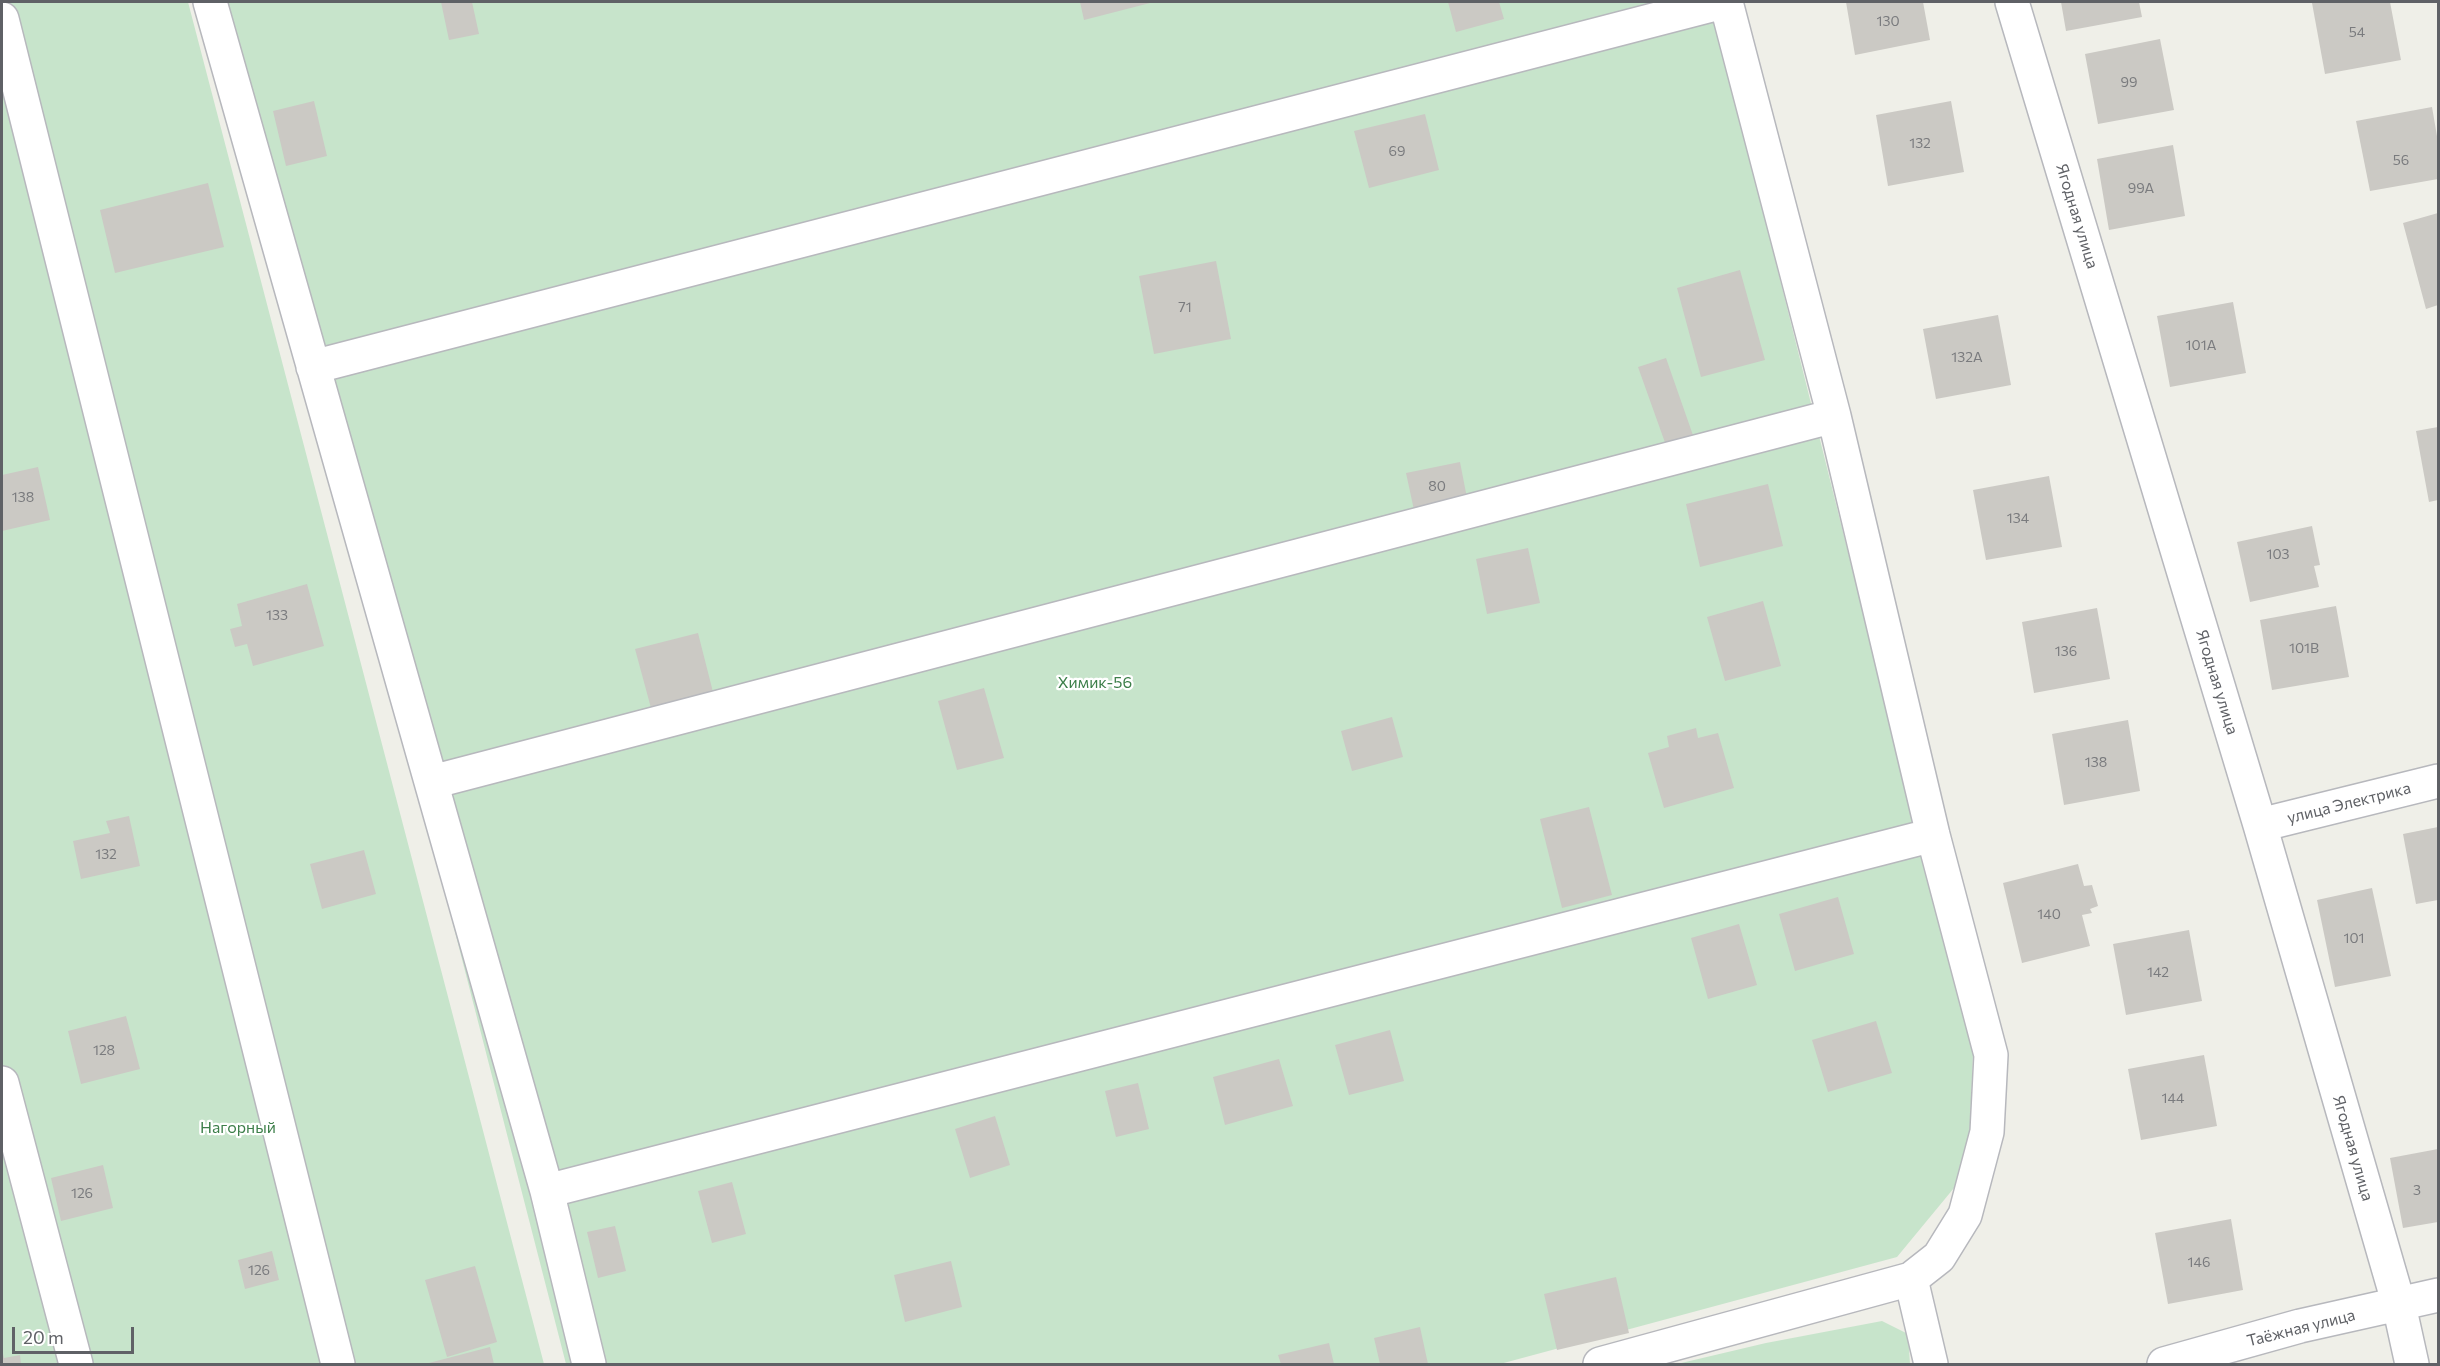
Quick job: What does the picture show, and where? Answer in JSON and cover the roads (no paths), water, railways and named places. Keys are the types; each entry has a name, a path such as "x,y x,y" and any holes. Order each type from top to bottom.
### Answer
{"street":[{"path":"210,2 547,1191 589,1365"},
{"path":"313,367 1725,2 1834,416 1933,835 1991,1055 1987,1132 1965,1215 1939,1257 1911,1279 1600,1365"},
{"name":"Ягодная улица","path":"2012,2 2260,825 2398,1305 2412,1365"},
{"path":"2,19 338,1365"},
{"path":"432,782 1834,416"},
{"name":"улица Электрика","path":"2260,825 2439,781"},
{"path":"547,1191 1933,835"},
{"path":"2,1083 76,1365"},
{"path":"1911,1279 1931,1365"},
{"name":"Таёжная улица","path":"2164,1365 2300,1326 2439,1295"}],"park label":[{"name":"Химик-56","path":"1095,683"},
{"name":"Нагорный","path":"238,1128"}]}
